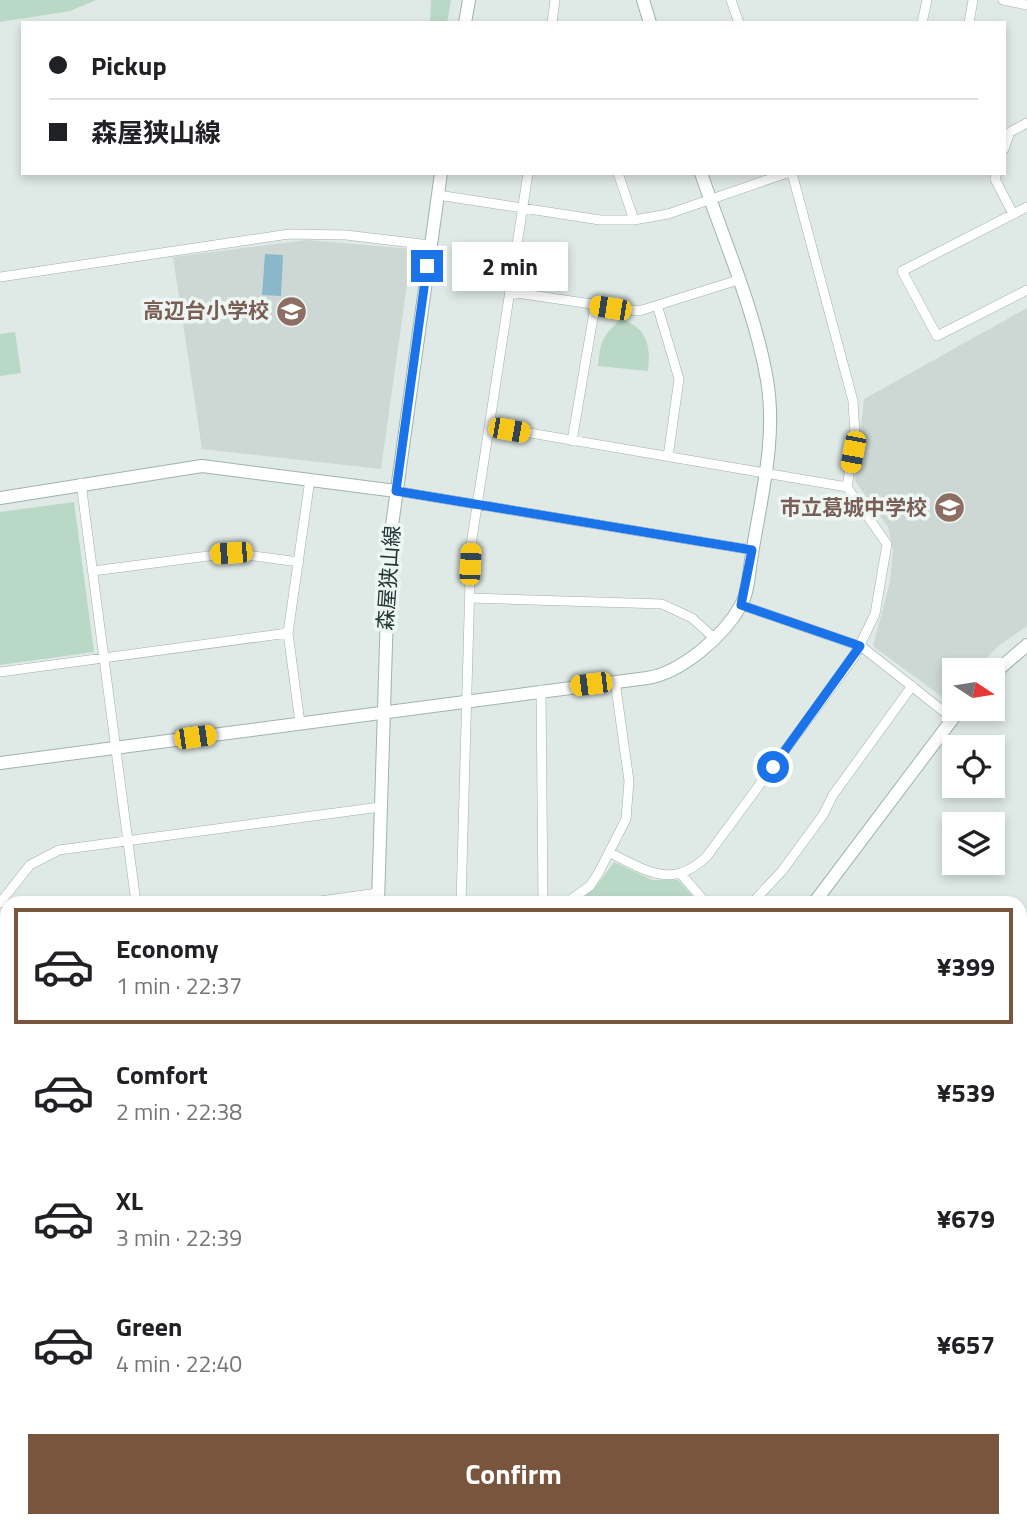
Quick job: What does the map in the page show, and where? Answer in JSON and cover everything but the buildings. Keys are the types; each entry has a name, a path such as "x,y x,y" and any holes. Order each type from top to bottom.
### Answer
{"street":[{"path":"465,21 469,0"},
{"path":"552,21 555,0"},
{"path":"643,0 649,21"},
{"path":"731,0 738,21"},
{"path":"922,21 927,0"},
{"path":"969,21 973,0"},
{"path":"1003,0 1027,5"},
{"path":"1006,143 1010,132 1027,123"},
{"name":"森屋狭山線","path":"378,896 387,570 441,175"},
{"path":"461,896 471,545 528,175"},
{"path":"619,175 634,220"},
{"path":"0,763 658,676 679,669 713,637 741,605 765,474 771,421 768,382 738,280 702,175"},
{"path":"438,195 600,220 634,220 668,214 784,175"},
{"path":"610,853 656,874 681,874 707,856 860,646 875,614 887,544 847,487 855,435 853,401 791,175"},
{"path":"996,175 995,179 1013,214"},
{"path":"1027,207 902,271 937,336 1027,290"},
{"path":"0,277 289,234 346,235 430,246"},
{"path":"510,292 626,311 658,308 738,280"},
{"path":"572,441 595,306"},
{"path":"658,308 679,379 668,457"},
{"path":"489,426 847,487"},
{"path":"0,498 81,483 202,466 396,491 752,550"},
{"path":"300,723 288,633 310,479"},
{"path":"81,483 135,896"},
{"path":"93,571 231,553 299,562"},
{"path":"469,598 662,604 692,618 713,637"},
{"path":"741,605 860,646 912,686 942,704"},
{"path":"0,672 288,633"},
{"path":"1005,664 1027,645"},
{"path":"576,896 590,886 626,819 630,794 615,681"},
{"path":"759,896 782,871 823,815 833,794 912,686"},
{"path":"541,690 542,896"},
{"path":"819,896 950,721"},
{"path":"5,896 22,873 48,853 380,807"},
{"path":"681,874 700,896"}],"shaded area":[{"name":"高辺台小学校","path":"307,240 412,249 381,469 202,449 173,257"},
{"name":"市立葛城中学校","path":"1027,308 1027,626 986,658 942,658 942,697 873,646 890,582 893,550 888,527 855,481 864,399"}],"green space":[{"path":"0,0 96,0 70,11 0,22"},
{"path":"431,0 451,0 447,21 430,21"},
{"path":"621,319 637,327 642,333 648,345 648,371 598,366 603,340"},
{"path":"15,332 21,373 0,376 0,334"},
{"path":"74,502 94,652 0,665 0,512"},
{"path":"614,862 652,880 678,880 693,896 584,896 598,884"}],"water":[{"path":"265,254 283,255 281,296 262,295"}],"place":[{"name":"高辺台小学校","path":"292,311"},
{"name":"市立葛城中学校","path":"950,508"}],"route":[{"path":"427,266 396,491 752,550 741,605 860,646 855,657 773,767"}]}
